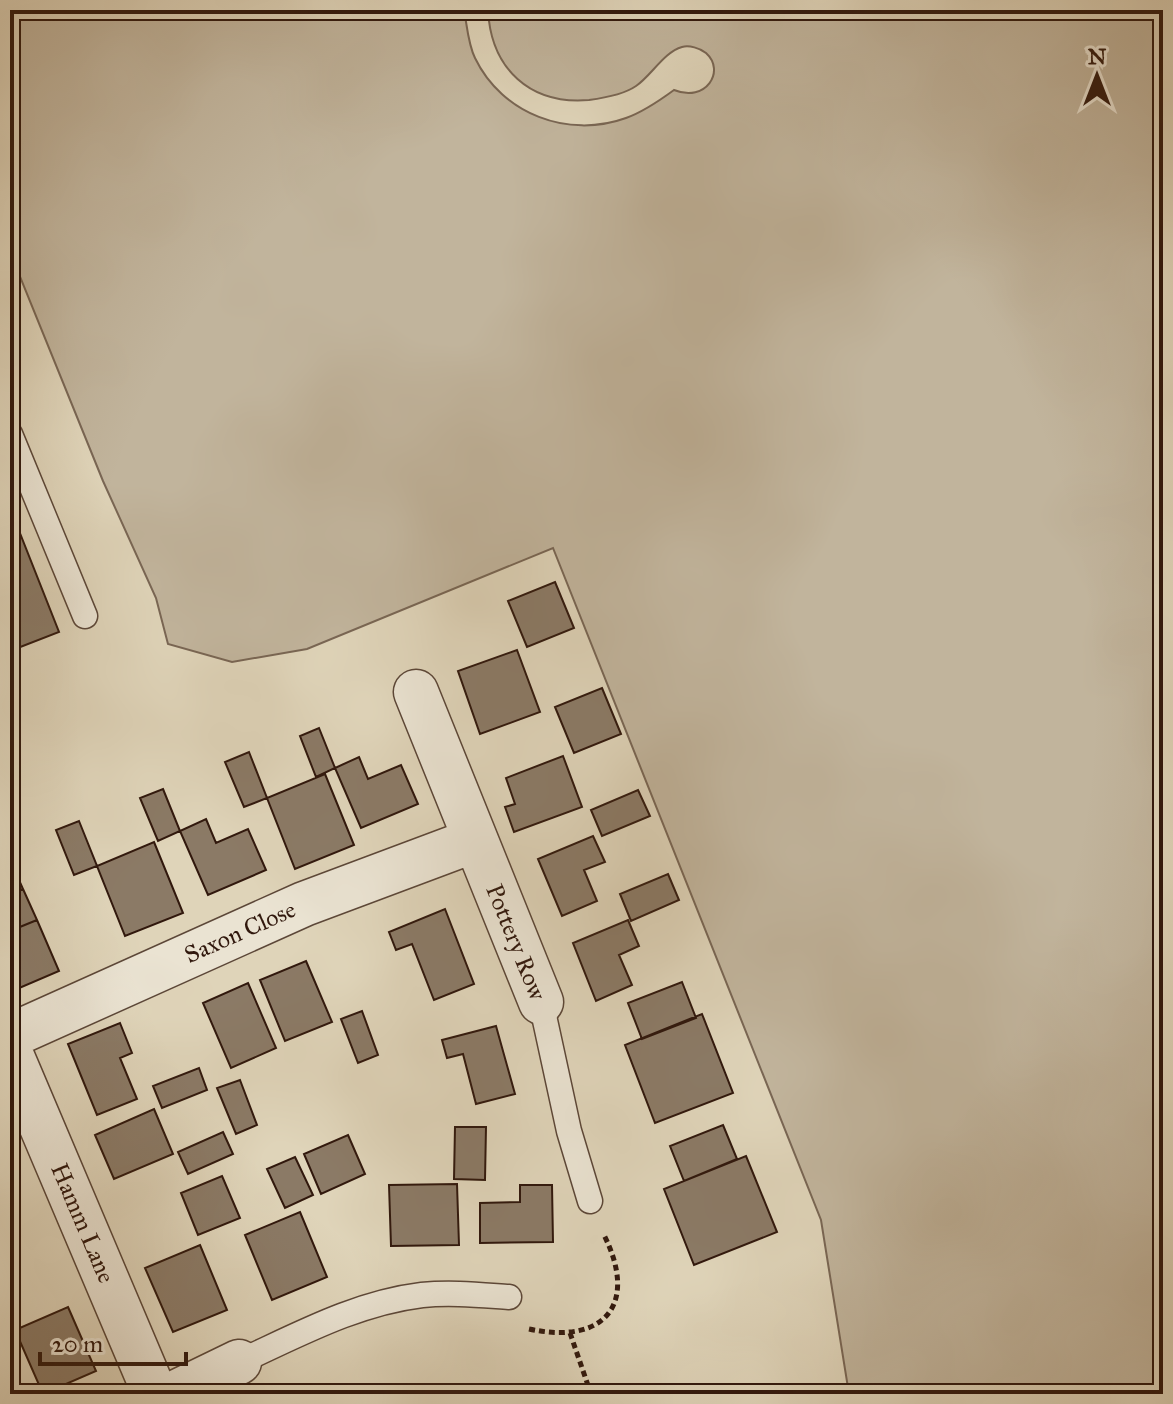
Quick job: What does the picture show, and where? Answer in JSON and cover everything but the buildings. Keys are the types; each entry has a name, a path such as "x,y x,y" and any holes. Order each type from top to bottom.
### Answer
{"street":[{"name":"Pottery Row","path":"416,692 541,1002"},
{"name":"Saxon Close","path":"10,1036 304,904 475,840"},
{"name":"Hamm Lane","path":"10,1052 155,1394"},
{"path":"173,1394 239,1362"}],"lane":[{"path":"10,434 85,616"},
{"name":"Pottery Row","path":"541,1002 569,1131 590,1201"},
{"path":"239,1362 356,1309 380,1303 425,1294 509,1297"}],"path":[{"path":"509,1297 510,1325 556,1335 590,1329 610,1313 618,1289 614,1256 590,1201"},
{"path":"570,1333 591,1394"}],"shaded area":[{"path":"10,10 464,10 475,58 487,78 502,94 539,117 582,125 604,124 626,118 674,90 685,93 703,89 713,76 712,60 701,50 682,47 669,54 642,82 625,92 589,100 549,96 532,89 506,66 497,50 488,10 1163,10 1163,1394 849,1394 821,1220 553,548 307,649 232,662 168,644 156,598 103,481 10,252"}]}
